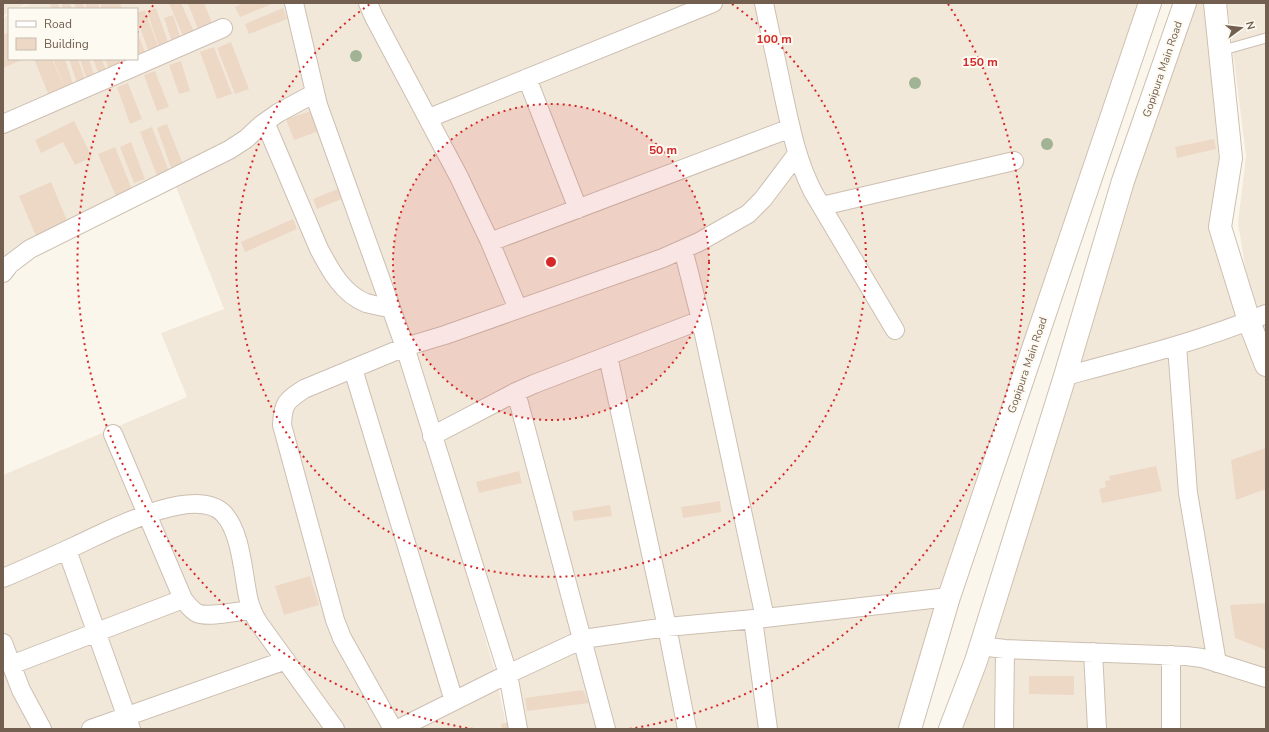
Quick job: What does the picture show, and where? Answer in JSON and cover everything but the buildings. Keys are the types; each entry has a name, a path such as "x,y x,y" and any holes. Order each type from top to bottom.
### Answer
{"main road":[{"name":"Gopipura Main Road","path":"910,729 949,597 1150,3"},
{"name":"Gopipura Main Road","path":"950,729 980,646 1065,376 1123,181 1185,3"},
{"path":"1215,3 1231,158 1220,227 1258,318 1266,365"}],"street":[{"path":"294,3 315,93 405,347 508,674 518,729"},
{"path":"368,3 459,177 490,242 518,309"},
{"path":"429,118 713,3"},
{"path":"764,3 790,128 803,172 895,330"},
{"path":"3,124 223,28"},
{"path":"527,78 578,209"},
{"path":"3,273 10,264 30,249 229,150 246,139 278,113 315,93"},
{"path":"266,122 319,249 329,268 345,290 366,302 391,308"},
{"path":"490,242 790,128"},
{"path":"392,729 342,638 335,620 282,424 282,411 290,398 304,389 405,347 445,335 663,258 684,249 748,214 763,199 797,154"},
{"path":"822,206 1014,161"},
{"path":"684,249 701,320 759,618 768,729"},
{"path":"1065,376 1176,346 1258,318"},
{"path":"432,436 516,392 701,320"},
{"path":"1176,346 1188,493 1217,663"},
{"path":"608,356 667,627 687,729"},
{"path":"353,369 454,701"},
{"path":"516,392 606,729"},
{"path":"113,434 183,599 190,608 197,613 207,615 251,610"},
{"path":"3,578 147,513 185,504 200,504 213,507 223,514 235,535 240,551 251,610 258,622 335,729"},
{"path":"67,550 129,723"},
{"path":"398,729 508,674 583,639 667,627 949,597"},
{"path":"11,665 183,599"},
{"path":"3,643 21,690 42,729"},
{"path":"980,646 1005,649 1171,655 1202,658 1266,678"},
{"path":"1004,729 1005,649"},
{"path":"1093,652 1097,729"},
{"path":"1171,655 1171,729"},
{"path":"91,729 129,723 286,660"}],"lane":[{"path":"1220,51 1266,38"}],"shaded area":[{"path":"3,3 28,3 19,8 8,8 8,14 3,16"},
{"path":"31,3 286,3 309,90 260,124 3,269 3,18 8,15 8,60 138,60 138,8 21,8"},
{"path":"301,3 1142,3 905,729 527,729 513,663 319,92"},
{"path":"1192,3 1210,3 1227,157 1216,228 1243,320 1266,380 1266,729 954,729 1131,177"},
{"path":"1227,3 1266,3 1266,347 1251,304 1238,223 1246,156"},
{"path":"312,99 428,439 495,672 507,729 3,729 3,475 187,397 161,333 224,309 174,182"}]}
